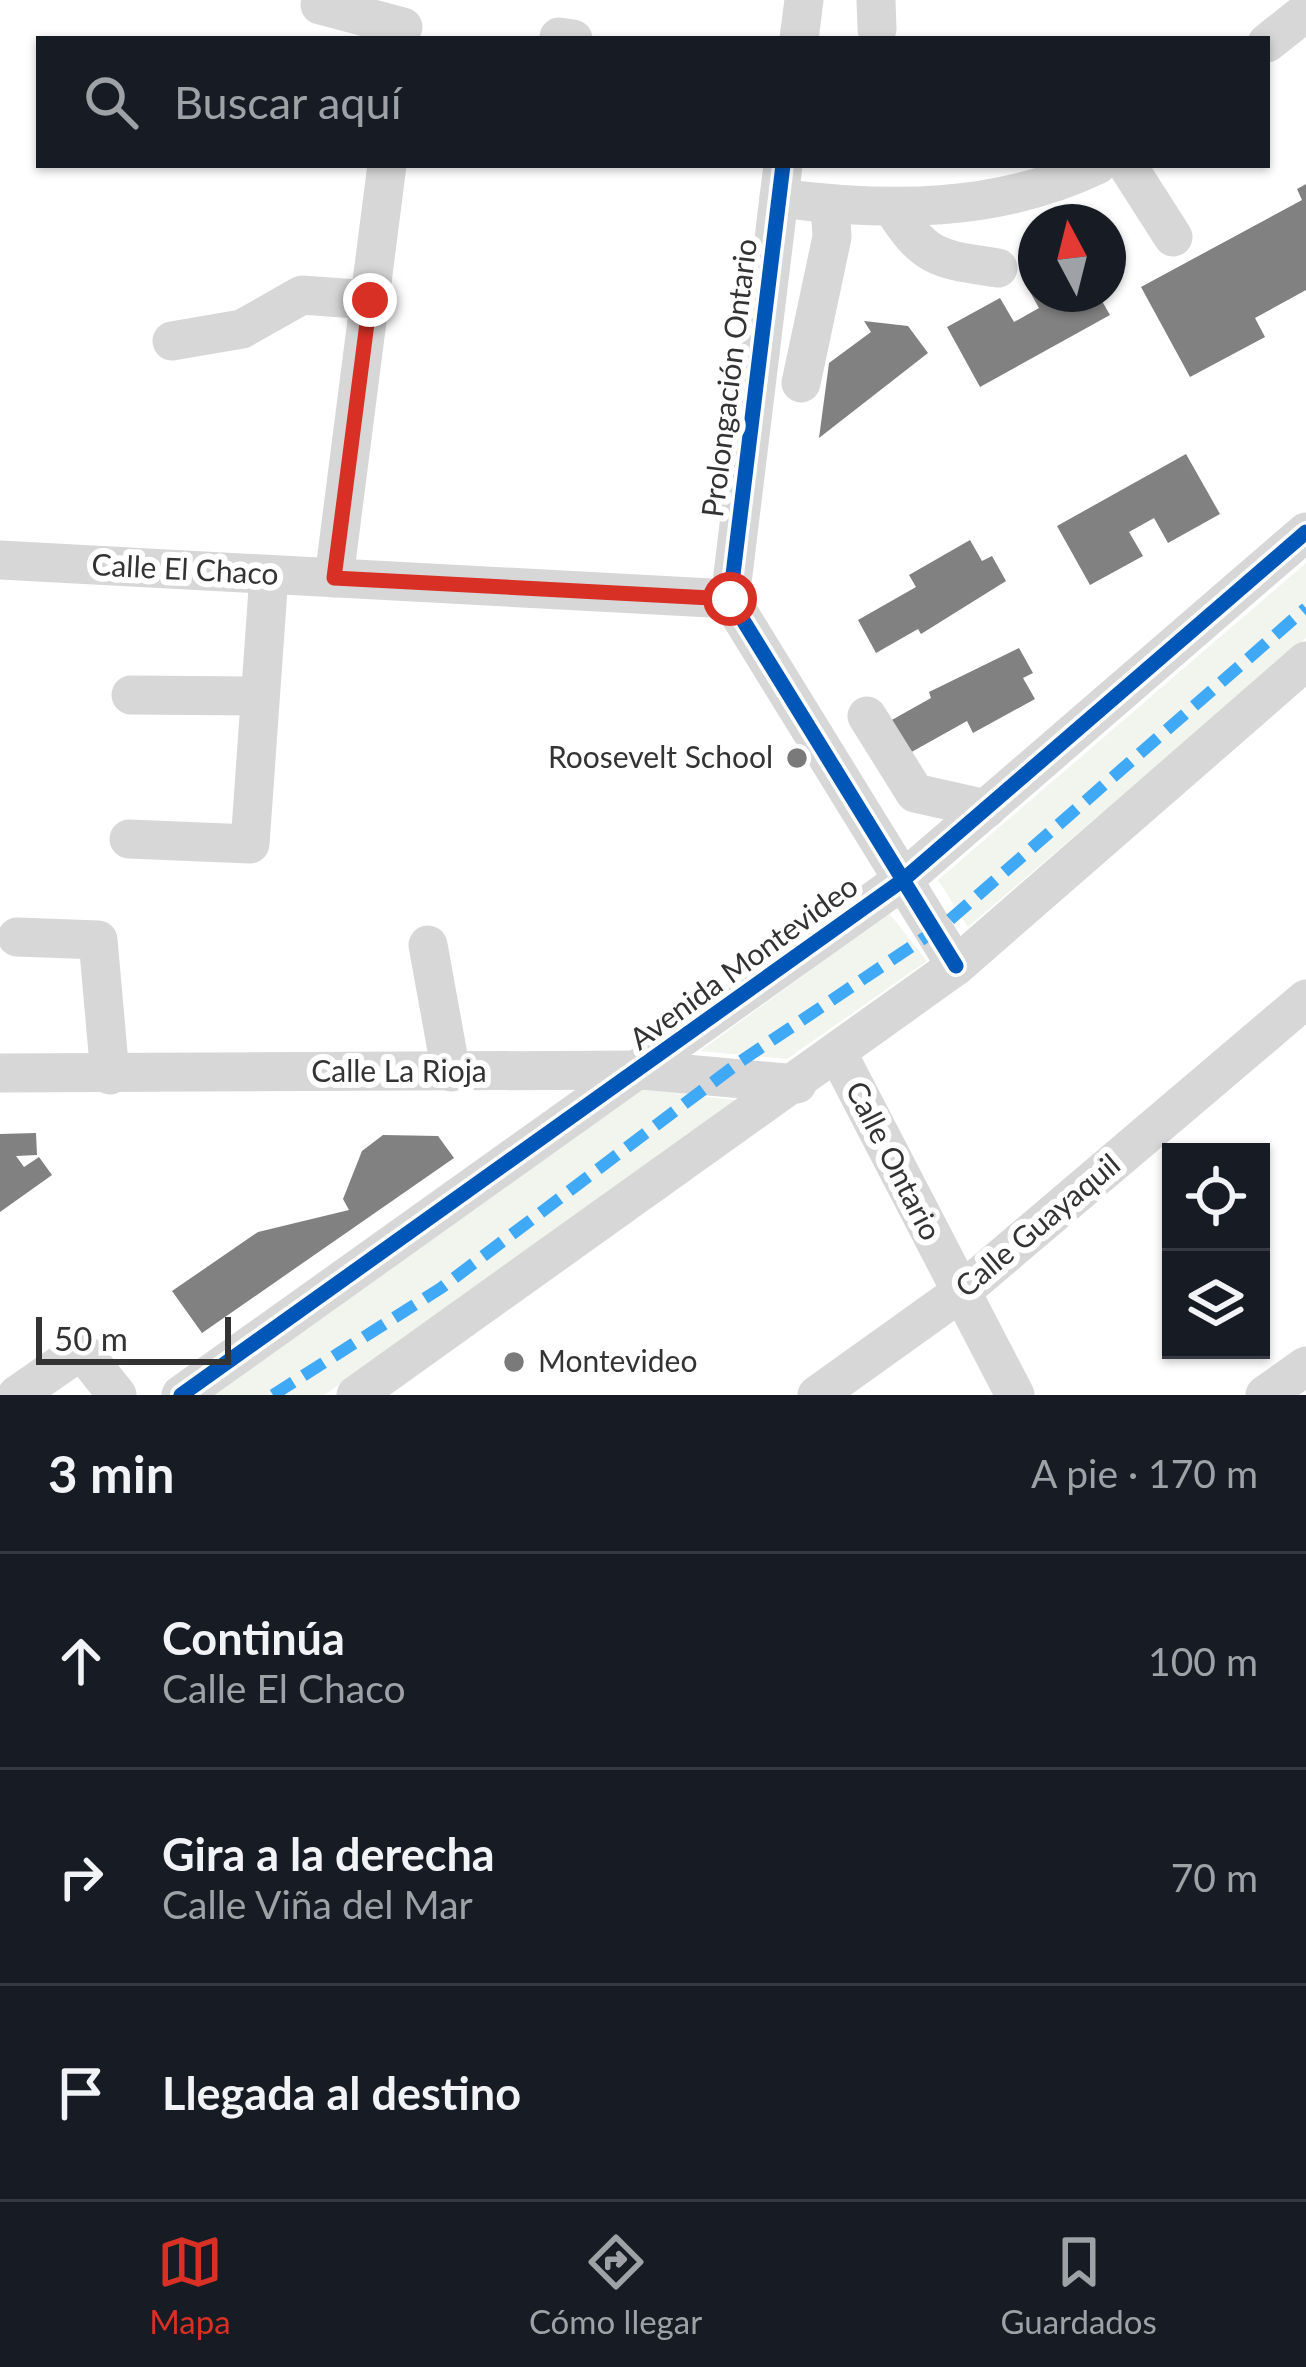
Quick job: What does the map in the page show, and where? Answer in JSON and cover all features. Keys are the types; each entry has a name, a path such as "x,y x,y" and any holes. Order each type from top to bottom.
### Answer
{"street":[{"path":"799,36 804,0"},
{"path":"320,5 405,22"},
{"path":"1270,41 1306,12"},
{"path":"334,578 387,168"},
{"path":"781,182 830,205 893,208 998,197 1044,187 1090,168"},
{"path":"1129,168 1173,237"},
{"name":"Prolongación Ontario","path":"730,599 781,182"},
{"path":"801,382 832,237 830,205"},
{"path":"893,208 913,240 936,259 998,268"},
{"path":"172,341 242,329 302,295 370,300"},
{"name":"Avenida Montevideo","path":"181,1395 903,880 1306,532"},
{"name":"Calle El Chaco","path":"0,560 730,599"},
{"path":"129,839 250,844 269,575"},
{"path":"730,599 956,966"},
{"path":"356,1395 956,966 1306,661"},
{"path":"131,695 260,696"},
{"path":"867,716 915,793 986,809"},
{"path":"16,938 98,940 110,1075"},
{"path":"428,945 451,1072"},
{"name":"Calle Guayaquil","path":"817,1395 962,1292 1306,999"},
{"name":"Calle Ontario","path":"838,1054 1015,1395"},
{"name":"Calle La Rioja","path":"0,1073 642,1070 797,1084"},
{"path":"17,1395 76,1354 85,1355 117,1395"},
{"path":"1265,1395 1306,1366"}],"shaded area":[{"path":"1306,563 1306,638 968,927 938,880"},
{"path":"889,913 927,961 787,1059 700,1051"},
{"path":"640,1088 748,1102 324,1395 201,1395"}],"building":[{"path":"1306,184 1306,290 1255,318 1265,337 1190,377 1141,287 1302,200 1297,189"},
{"path":"1000,298 1014,322 1032,312 1110,315 980,387 947,327"},
{"path":"864,321 908,326 928,353 819,438 829,363 871,332"},
{"path":"1186,454 1220,514 1168,543 1154,518 1129,532 1143,556 1090,585 1057,526"},
{"path":"970,540 982,561 992,556 1006,581 921,634 918,629 876,653 858,620 916,587 909,575"},
{"path":"1019,648 1033,673 1023,678 1035,699 973,733 967,721 908,754 890,721 931,698 929,692"},
{"path":"36,1133 37,1155 16,1156 24,1167 39,1157 52,1175 0,1212 0,1134"},
{"path":"383,1135 438,1136 454,1158 202,1333 172,1291 258,1232 349,1210 343,1199 362,1151"}],"marked path":[{"path":"273,1395 441,1288 741,1061 945,924 1306,608"}],"cycle path":[{"path":"783,168 730,599 956,966"},
{"path":"181,1395 903,880 1306,532"}],"place":[{"name":"Roosevelt School","path":"797,758"},
{"name":"Montevideo","path":"514,1362"}],"route":[{"path":"370,300 334,578 730,599"}]}
